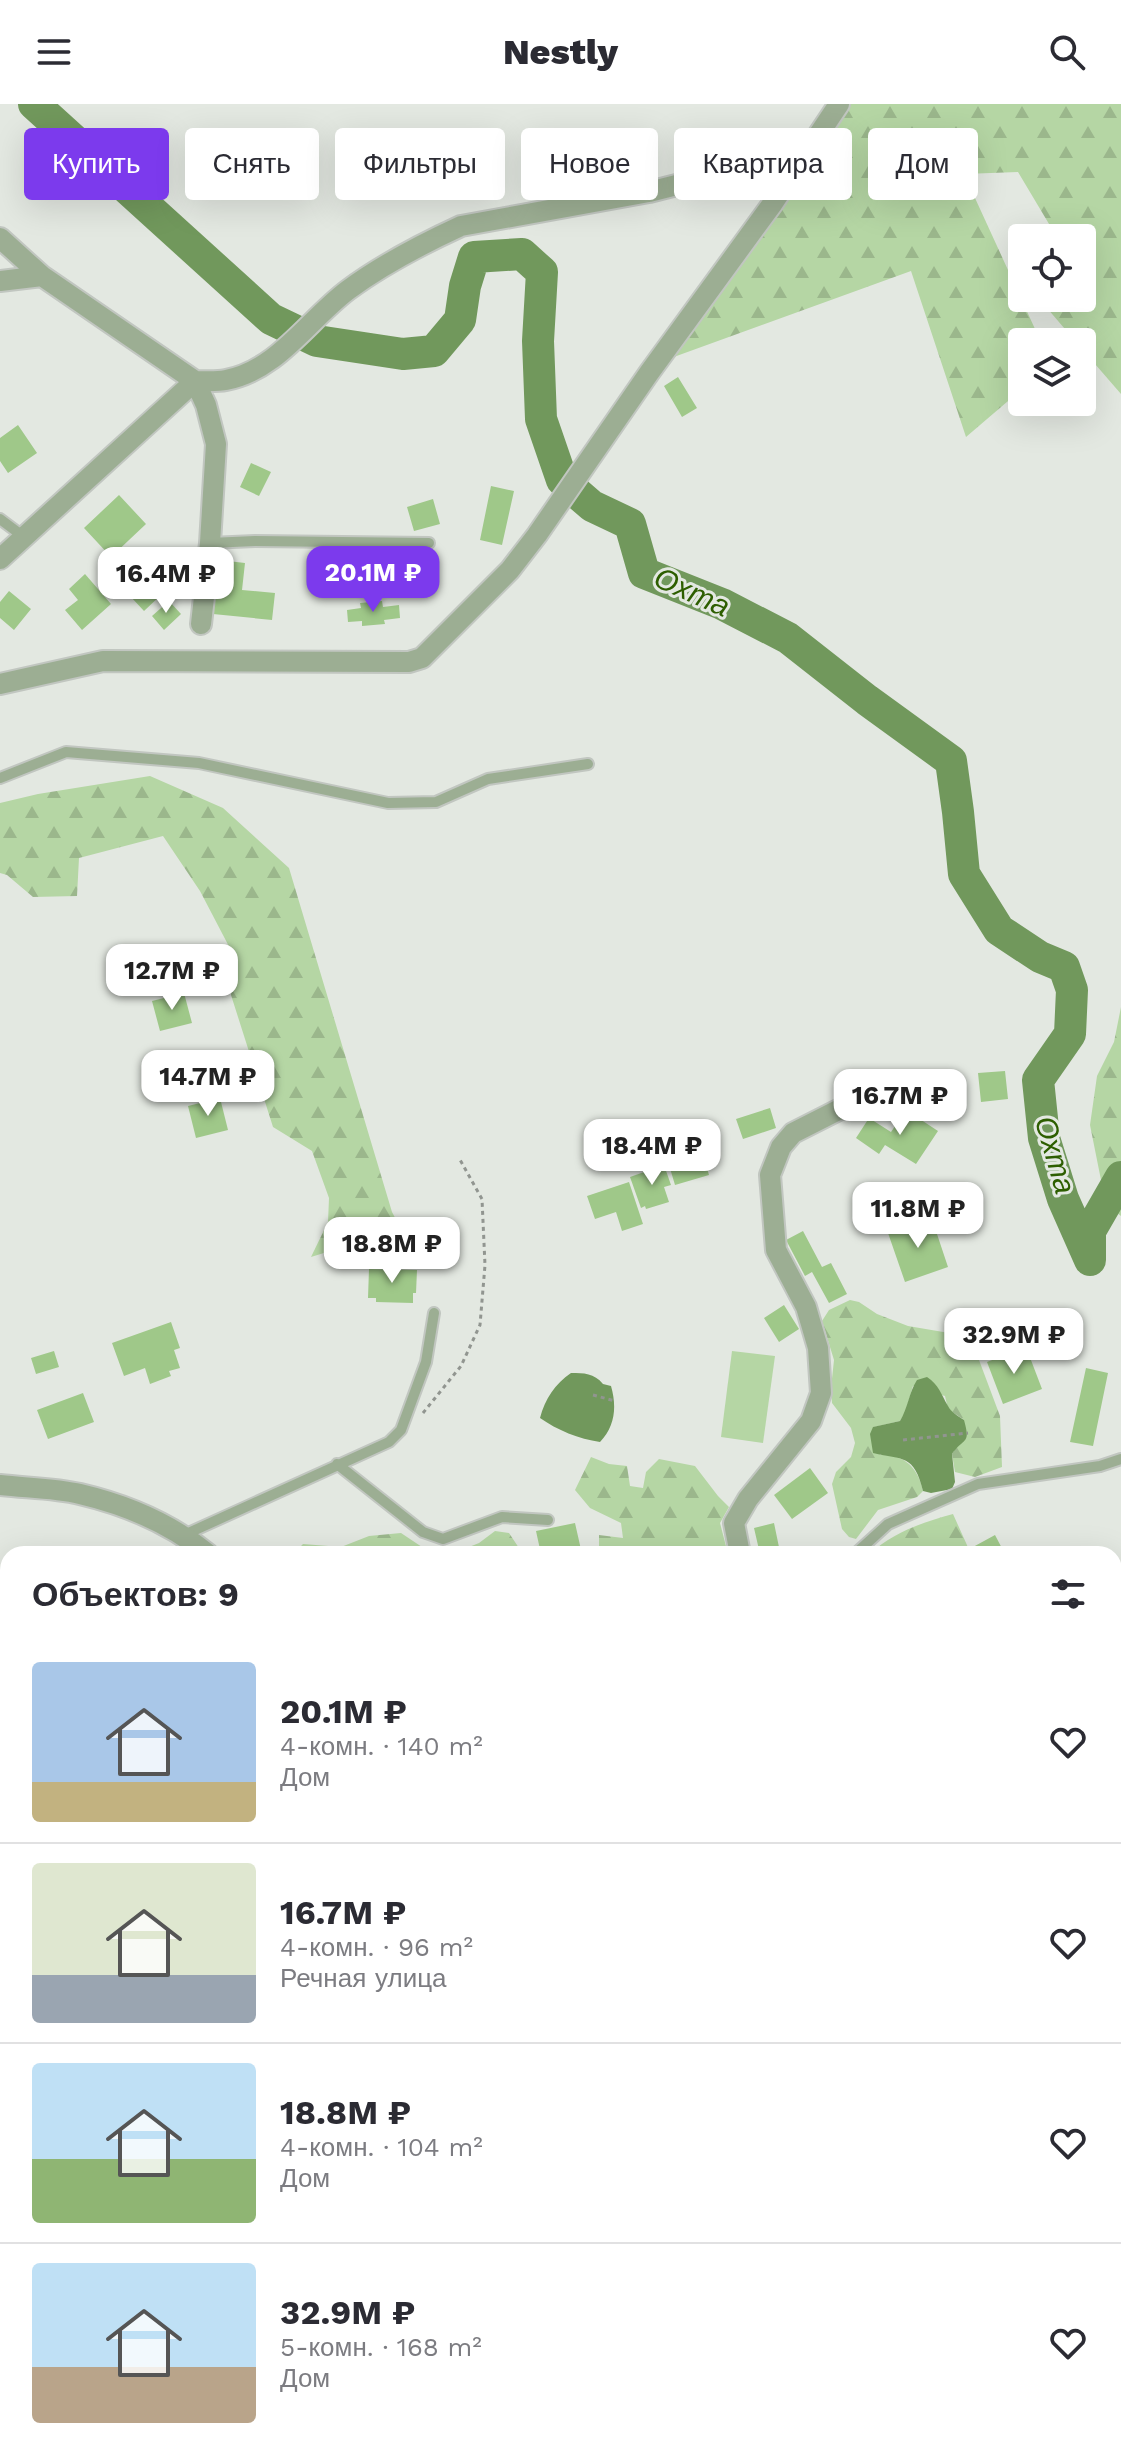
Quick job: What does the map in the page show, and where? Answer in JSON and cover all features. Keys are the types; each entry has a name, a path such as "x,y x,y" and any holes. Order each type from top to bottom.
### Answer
{"street":[{"path":"823,128 839,104"},
{"path":"0,559 195,381 224,381 272,361 320,312 350,288 401,256 461,226 674,186"},
{"path":"0,684 103,661 409,662 422,658 510,570 773,200"},
{"path":"0,238 42,276 195,381 206,405 216,444 201,624"},
{"path":"0,281 42,276"},
{"path":"738,1546 734,1523 748,1499 811,1421 821,1393 818,1348 806,1307 776,1250 770,1175 781,1147 793,1133 862,1098"},
{"path":"0,1485 78,1493 130,1508 184,1535 198,1546"}],"lane":[{"path":"0,519 24,537"},
{"path":"210,543 429,543"},
{"path":"0,778 66,752 199,763 388,803 436,802 488,779 588,764"},
{"path":"184,1535 389,1442 401,1430 426,1362 434,1313"},
{"path":"864,1546 888,1524 978,1484 1100,1466 1121,1459"},
{"path":"337,1464 423,1532 443,1539 502,1517 548,1520"}],"path":[{"path":"401,1430 430,1407 461,1366 480,1325 485,1265 482,1199 459,1158"},
{"path":"593,1395 615,1401"},
{"path":"903,1440 968,1433"}],"green space":[{"path":"847,104 1121,104 1121,394 1096,365 1096,328 1064,328 1050,312 1096,312 1096,224 1049,224 1018,172 978,173 978,128 868,128 868,200 976,200 1008,270 1008,312 1027,312 1035,328 1008,328 1008,401 966,437 911,271 671,358 780,200 852,200 852,128 830,128"},
{"path":"150,776 223,808 289,868 392,1212 401,1229 311,1257 328,1222 329,1198 312,1151 273,1127 231,995 235,958 200,891 163,836 79,858 77,896 33,897 7,875 0,873 0,803"},
{"path":"1121,1007 1121,1216 1106,1205 1090,1125 1097,1076 1114,1042"},
{"path":"850,1300 908,1326 955,1334 976,1352 1000,1416 1002,1467 975,1477 955,1472 952,1454 964,1420 948,1409 945,1396 913,1386 900,1421 874,1427 880,1455 896,1457 909,1464 918,1475 923,1491 917,1497 878,1510 856,1539 849,1537 842,1529 832,1484 836,1472 851,1457 855,1443 851,1428 832,1403 834,1360 822,1321 829,1310"},
{"path":"732,1351 775,1356 763,1443 721,1437"},
{"path":"591,1457 609,1464 627,1466 630,1486 643,1488 646,1472 659,1459 695,1466 729,1507 720,1523 726,1546 599,1546 599,1535 623,1538 621,1523 590,1508 575,1490"},
{"path":"953,1514 967,1546 880,1546 908,1529"},
{"path":"495,1531 509,1533 518,1546 472,1546"},
{"path":"401,1533 420,1546 344,1546 369,1536"}],"shaded area":[{"path":"571,1373 588,1374 611,1386 613,1416 600,1442 568,1433 540,1418 551,1392"},
{"path":"927,1377 951,1410 964,1420 967,1433 965,1440 952,1454 955,1482 952,1489 931,1493 923,1491 916,1470 906,1461 873,1453 870,1434 873,1427 900,1421 917,1380"}],"building":[{"path":"678,377 697,408 682,417 664,386"},
{"path":"18,425 37,453 8,473 0,461 0,438"},
{"path":"251,463 271,472 259,496 240,487"},
{"path":"491,486 514,491 502,545 480,540"},
{"path":"119,495 146,524 111,557 84,528"},
{"path":"433,499 440,524 414,531 407,507"},
{"path":"179,553 195,554 194,573 178,572"},
{"path":"219,560 245,563 242,590 275,593 272,620 213,614"},
{"path":"135,565 162,594 144,611 117,582"},
{"path":"85,574 111,604 82,630 65,610 78,600 69,589"},
{"path":"9,591 31,609 14,630 0,618 0,602"},
{"path":"169,601 181,614 164,630 152,616"},
{"path":"382,601 383,607 399,605 400,618 384,620 385,624 362,626 362,621 348,622 347,610 361,608 360,603"},
{"path":"184,993 192,1023 160,1031 152,1001"},
{"path":"1005,1071 1008,1099 981,1102 978,1073"},
{"path":"220,1098 228,1130 196,1138 188,1106"},
{"path":"770,1108 776,1128 743,1139 736,1119"},
{"path":"906,1110 938,1131 916,1164 885,1145 879,1154 856,1138 869,1118 891,1132"},
{"path":"703,1154 709,1175 675,1185 669,1165"},
{"path":"664,1165 671,1185 664,1187 669,1202 641,1208 630,1177"},
{"path":"629,1182 643,1224 622,1231 616,1212 595,1219 587,1196"},
{"path":"932,1219 948,1267 905,1282 888,1233"},
{"path":"803,1231 822,1267 831,1263 847,1294 829,1303 812,1272 805,1276 786,1240"},
{"path":"369,1269 417,1270 413,1303 376,1302 376,1298 368,1298"},
{"path":"784,1305 799,1329 779,1342 764,1318"},
{"path":"171,1322 180,1348 174,1350 180,1368 169,1371 171,1376 150,1384 145,1368 124,1376 112,1343"},
{"path":"1026,1347 1042,1389 1003,1404 987,1362"},
{"path":"54,1351 59,1367 36,1374 31,1358"},
{"path":"1086,1368 1108,1373 1093,1446 1070,1442"},
{"path":"83,1393 94,1422 48,1439 37,1410"},
{"path":"810,1468 828,1493 792,1519 774,1495"},
{"path":"575,1523 580,1546 539,1546 536,1531"},
{"path":"774,1523 779,1546 758,1546 754,1528"},
{"path":"995,1535 1001,1546 975,1546"}],"waterway":[{"name":"Охта","path":"34,104 271,319 317,341 403,354 434,351 460,320 465,286 474,257 522,254 542,272 538,341 541,419 562,480 592,506 630,524 644,573 722,604 788,638 951,761 964,874 999,930 1040,957 1064,967 1072,990 1070,1034 1038,1080 1044,1138 1063,1199 1090,1260 1090,1231 1121,1177"}]}
